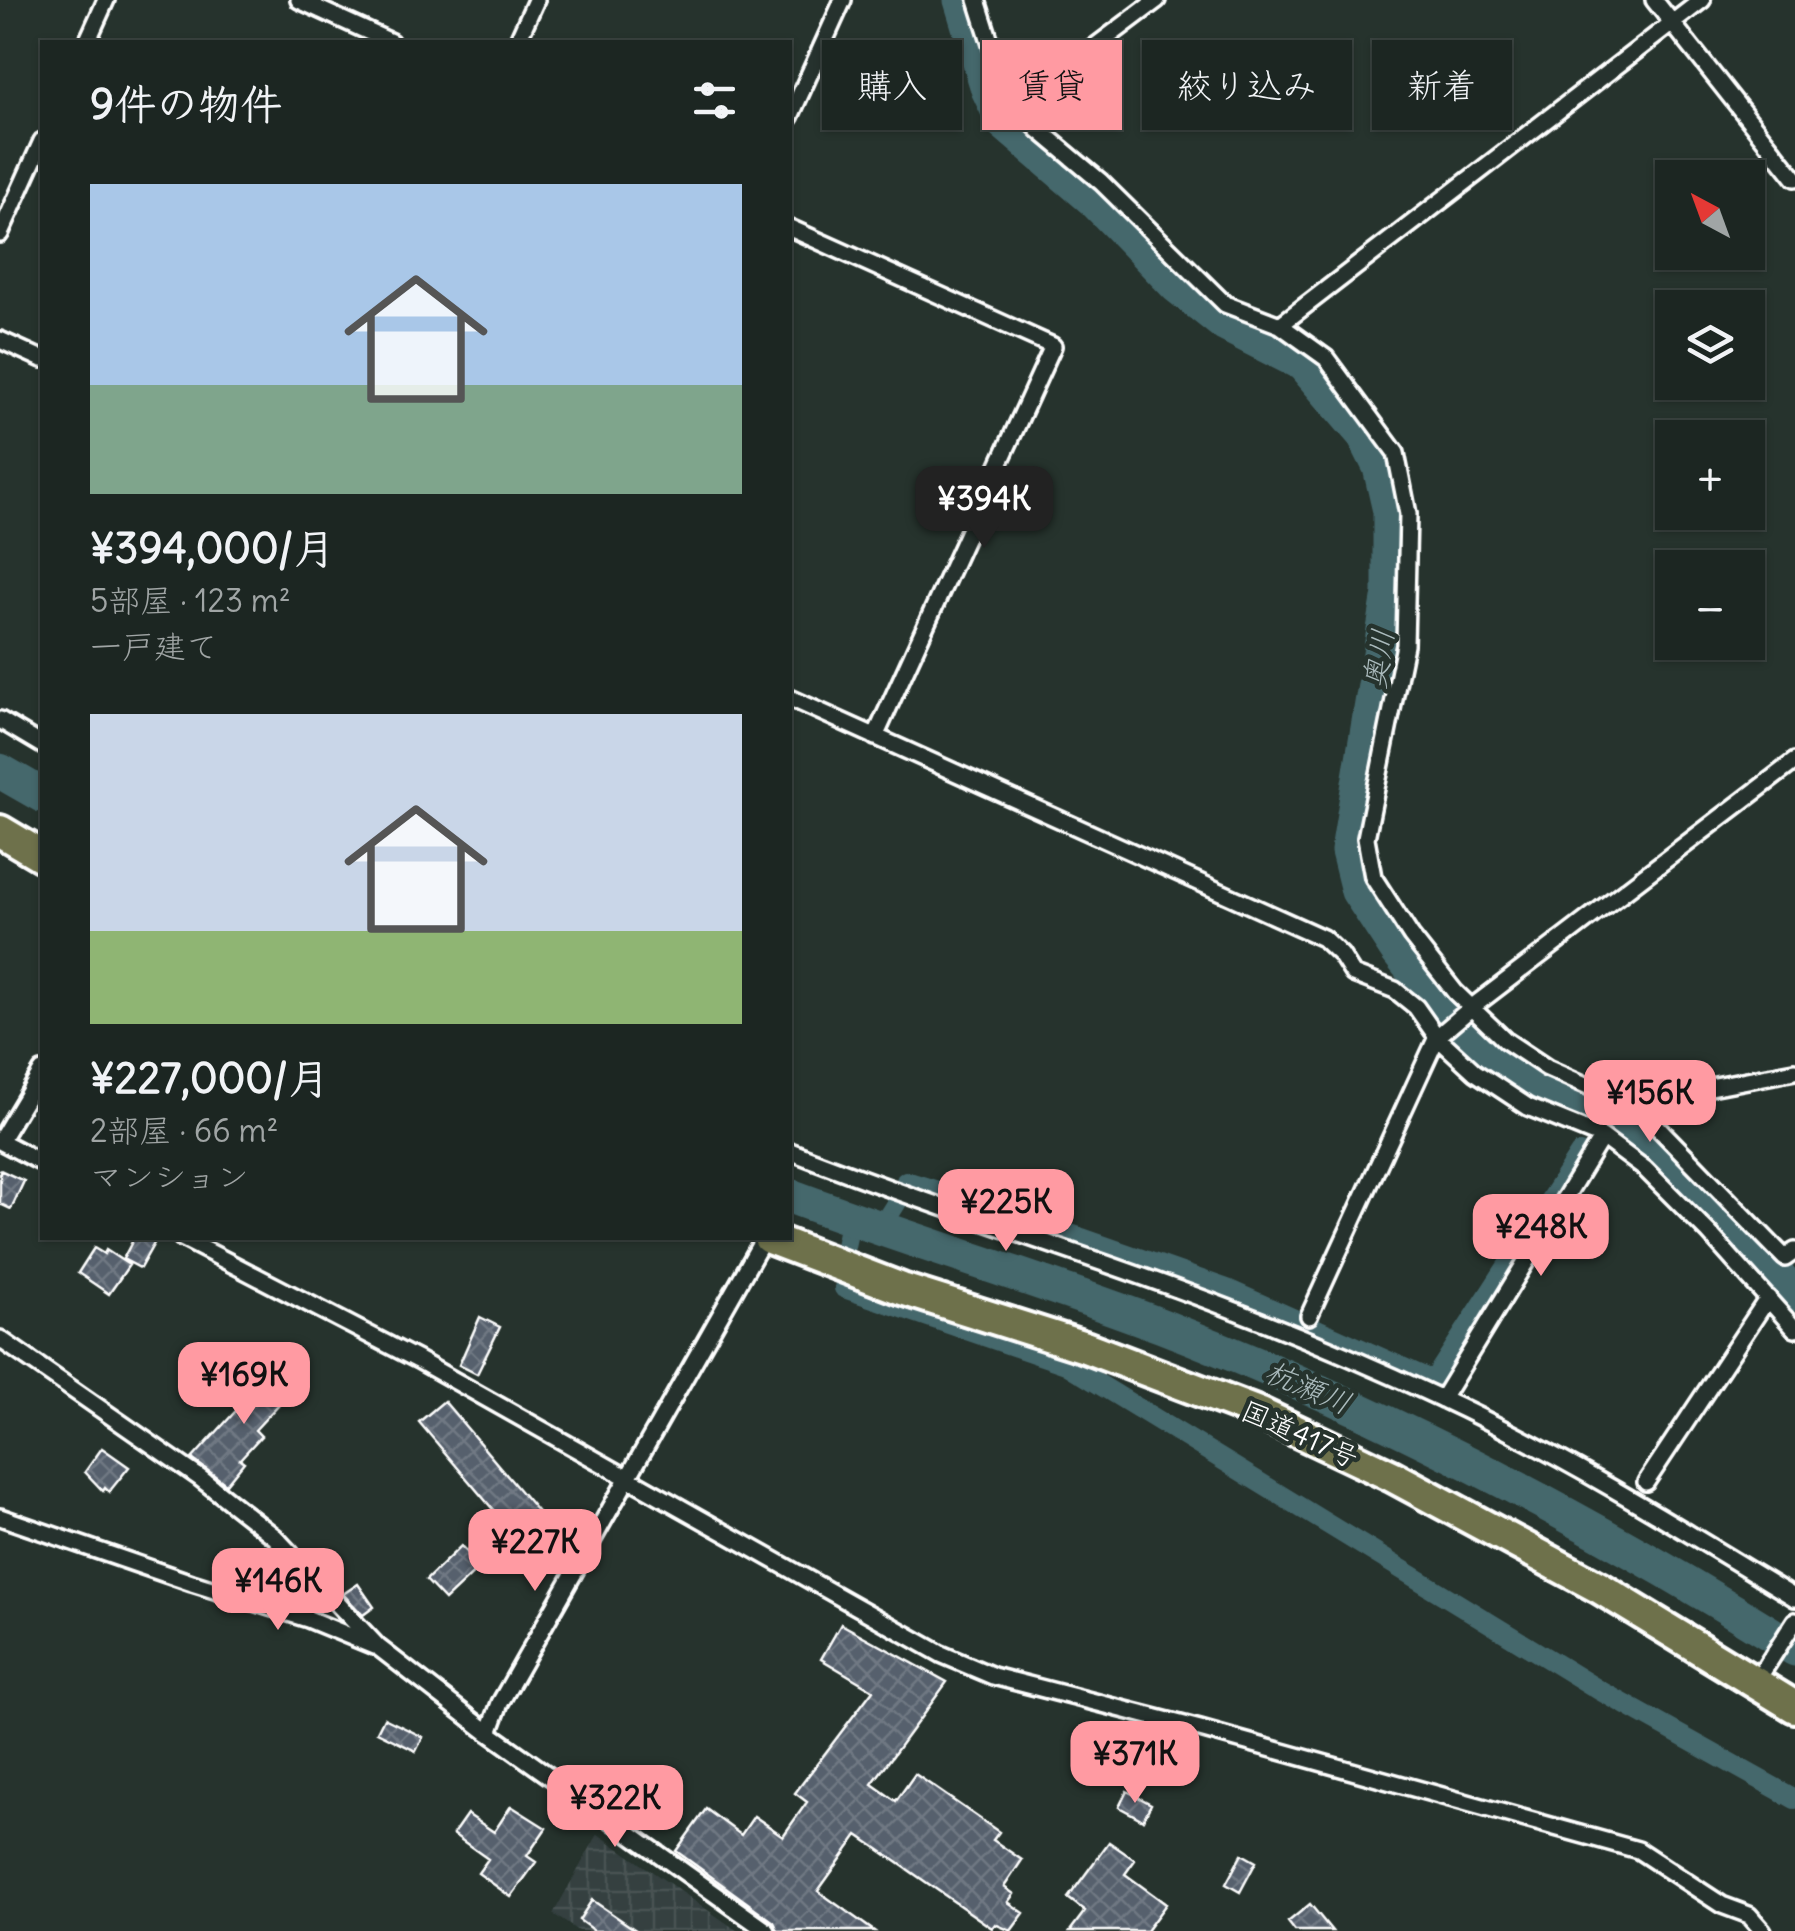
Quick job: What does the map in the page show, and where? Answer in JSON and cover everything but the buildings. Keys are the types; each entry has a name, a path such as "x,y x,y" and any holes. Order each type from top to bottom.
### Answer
{"highway":[{"path":"0,830 40,855"},
{"name":"国道417号","path":"772,1240 902,1289 1085,1347 1261,1414 1392,1476 1600,1588 1759,1677 1795,1708"}],"street":[{"path":"88,40 106,0"},
{"path":"299,0 387,40"},
{"path":"518,40 536,0"},
{"path":"792,113 843,0"},
{"path":"977,0 990,40"},
{"path":"1104,40 1158,0"},
{"path":"1654,0 1795,178"},
{"path":"1280,325 1702,0"},
{"path":"1039,130 1101,182 1226,304 1280,325 1326,358 1396,453 1408,514 1405,645 1366,838 1373,877 1411,936 1469,1010 1546,1068 1640,1109 1792,1259"},
{"path":"0,234 40,144"},
{"path":"792,229 1054,346 875,737"},
{"path":"0,340 40,358"},
{"path":"792,699 1323,938 1341,954 1353,974 1395,990 1416,1008 1438,1037 1475,1072 1528,1107 1602,1136 1658,1182 1709,1232 1795,1329"},
{"path":"0,720 40,744"},
{"path":"1309,1316 1438,1037 1795,761"},
{"path":"1609,1093 1620,1084 1652,1098 1795,1071"},
{"path":"40,1074 0,1141 40,1162"},
{"path":"1442,1399 1602,1136"},
{"path":"792,1152 896,1193 1239,1312 1442,1399 1598,1482 1795,1598"},
{"path":"186,1240 418,1360 941,1654 993,1676 1638,1850 1722,1904 1749,1915 1763,1931"},
{"path":"489,1733 500,1703 766,1240"},
{"path":"1646,1482 1768,1298"},
{"path":"0,1338 200,1478 275,1537 378,1647 489,1733 767,1931"},
{"path":"0,1517 192,1584 308,1619 378,1647"},
{"path":"1759,1677 1795,1621"}],"shaded area":[{"path":"598,1834 738,1931 578,1931 553,1914"}],"waterway":[{"name":"奥川","path":"961,0 988,89 1004,123 1095,201 1177,286 1226,325 1303,364 1364,435 1380,467 1390,511 1390,593 1348,851 1358,891 1396,949 1487,1059 1554,1099 1629,1131 1677,1168 1795,1294"},
{"name":"杭瀬川","path":"0,771 40,794"},
{"path":"906,1181 1227,1289 1433,1381 1580,1153"},
{"name":"杭瀬川","path":"792,1197 1162,1326 1327,1395 1565,1514 1795,1649"},
{"path":"880,1229 897,1202"},
{"path":"845,1246 851,1219"},
{"path":"844,1288 1066,1364 1599,1690 1795,1799"}]}
